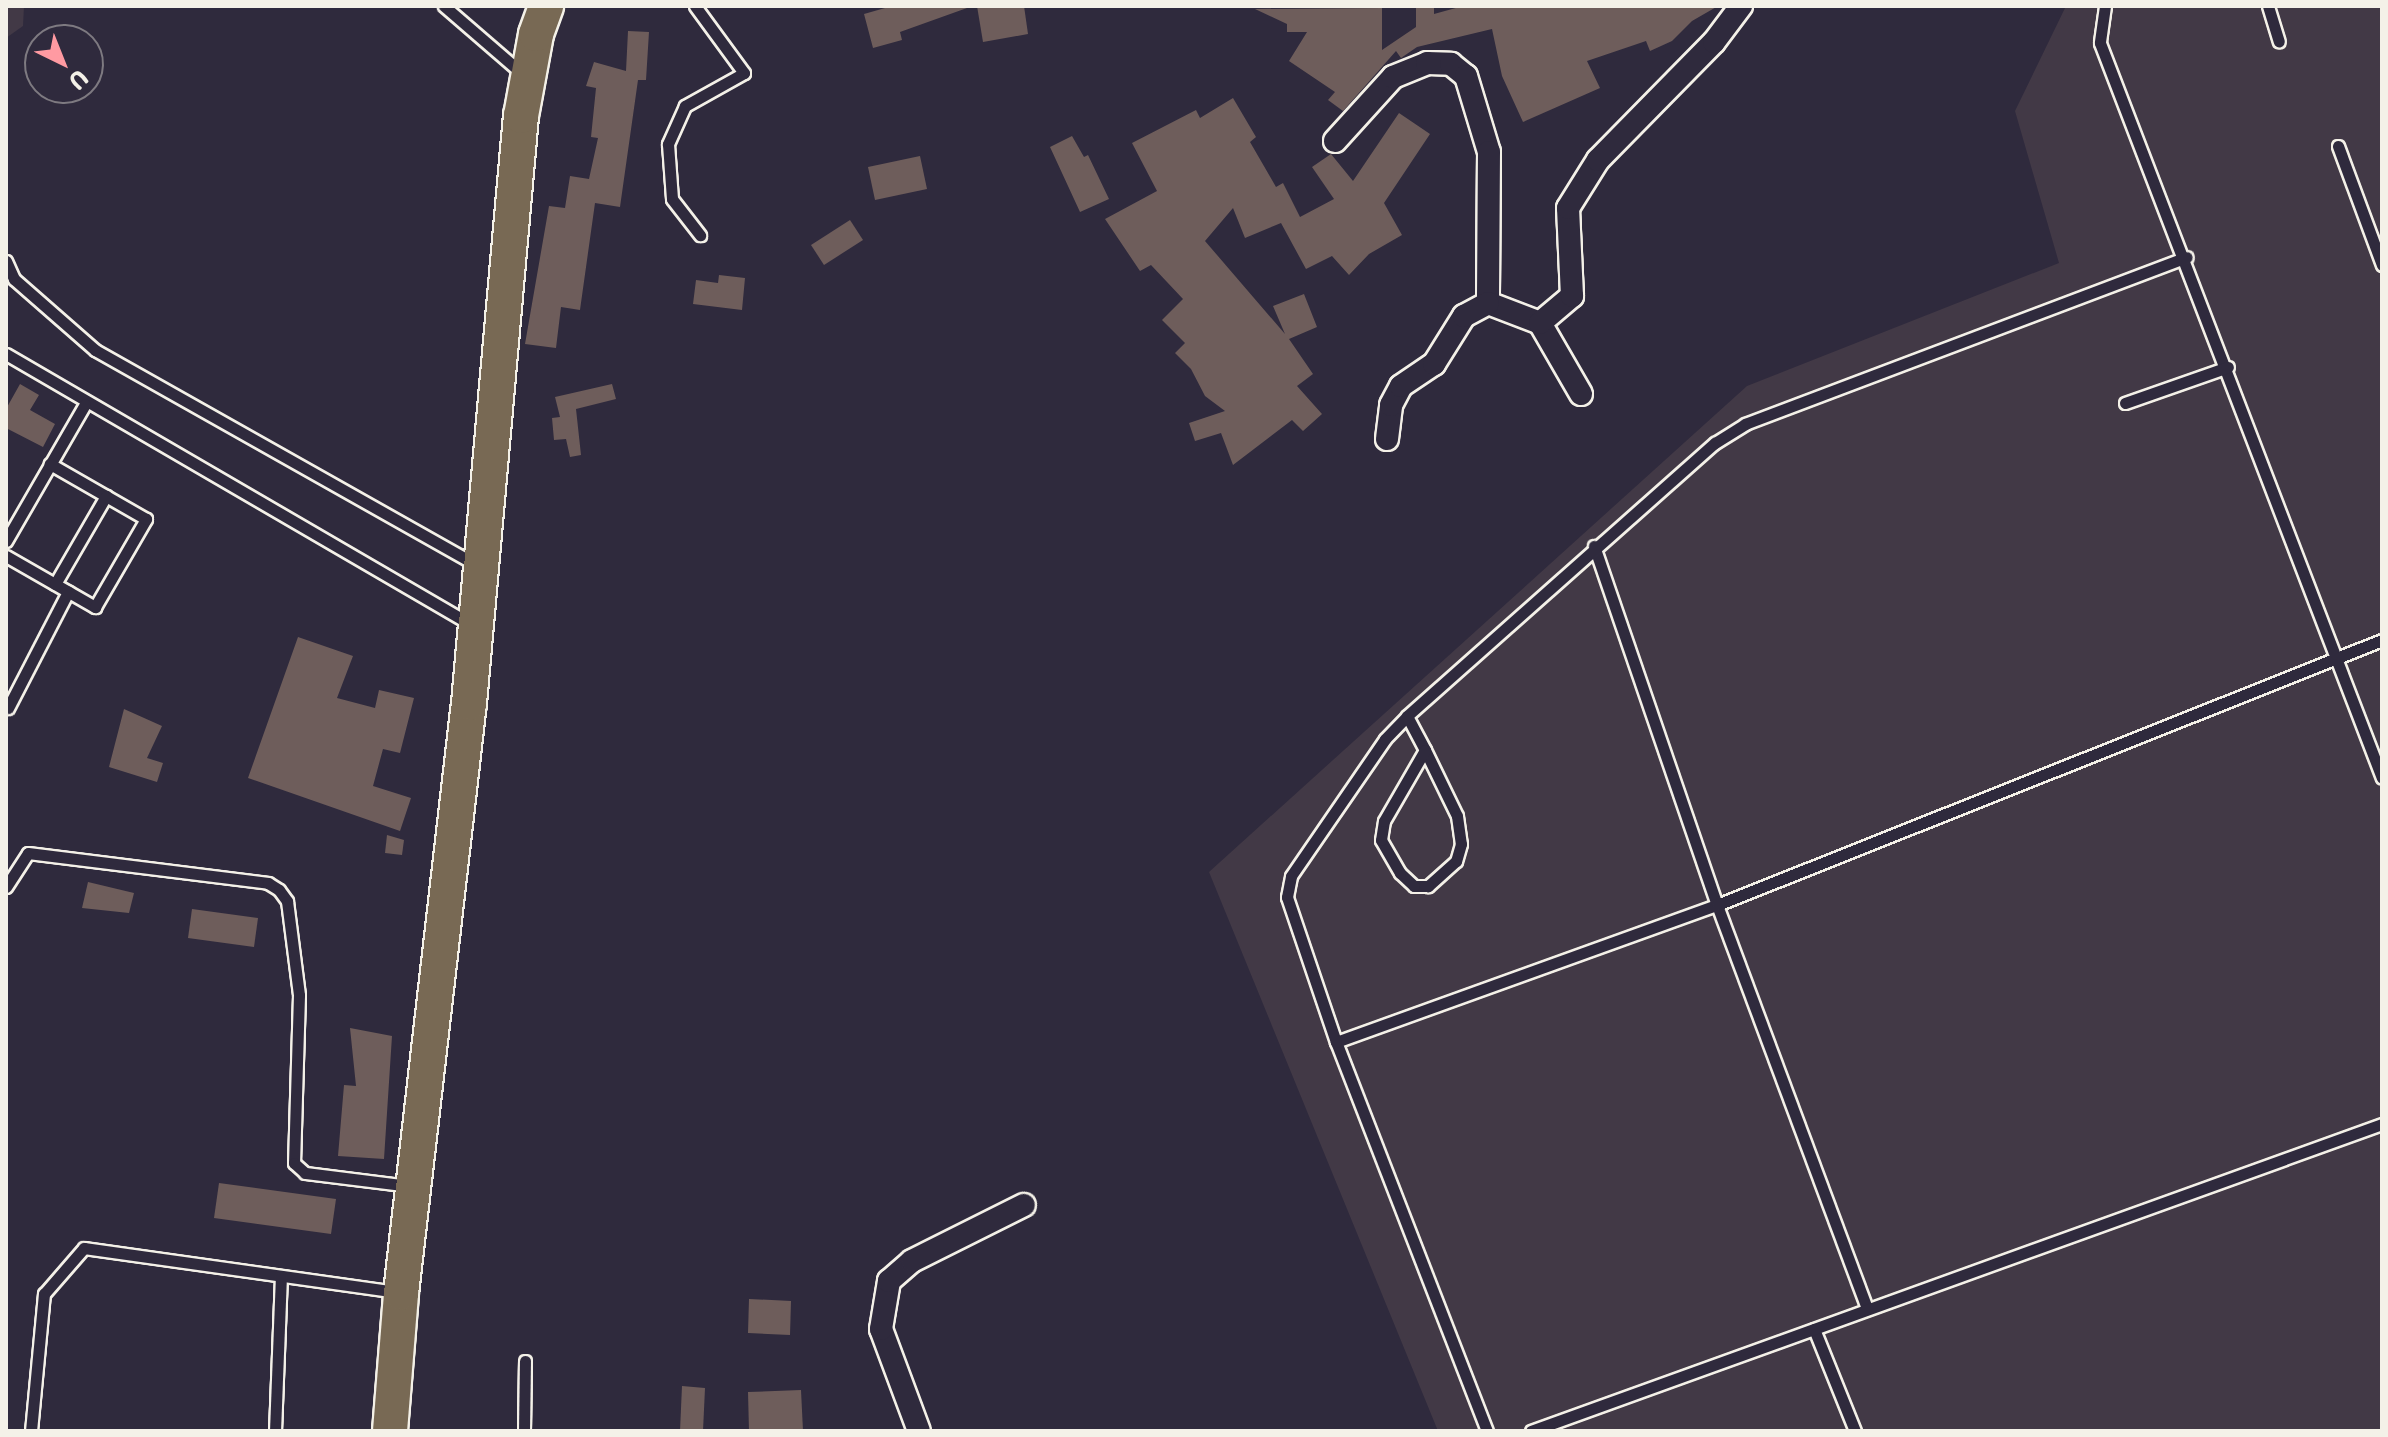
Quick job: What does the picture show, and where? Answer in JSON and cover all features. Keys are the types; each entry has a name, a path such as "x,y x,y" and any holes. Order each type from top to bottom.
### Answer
{"main road":[{"path":"390,1431 401,1293 416,1187 528,78 546,6"}],"street":[{"path":"1540,323 1572,296 1568,208 1579,186 1714,42 1741,6"},
{"path":"1335,141 1393,77 1427,63 1451,64 1466,76 1489,152 1488,303"},
{"path":"1387,439 1391,405 1401,386 1434,364 1464,316 1488,303 1540,323 1581,394"},
{"path":"919,1431 881,1329 889,1281 912,1261 1024,1205"}],"lane":[{"path":"444,6 528,78"},
{"path":"695,6 744,73 685,106 668,144 672,199 700,235"},
{"path":"2105,6 2100,43 2186,257 2382,778"},
{"path":"2268,6 2279,41"},
{"path":"2338,146 2382,265"},
{"path":"1487,1431 1336,1042 1287,897 1291,876 1385,739 1407,716 1689,462 1745,424 2186,257"},
{"path":"6,261 14,279 95,350 477,565"},
{"path":"6,354 85,404 474,626"},
{"path":"2125,403 2228,367"},
{"path":"6,541 85,404"},
{"path":"6,556 95,607 146,519 50,464"},
{"path":"55,584 106,496"},
{"path":"1594,546 1717,905 1867,1309"},
{"path":"8,708 68,592"},
{"path":"1336,1042 1717,905 2382,640"},
{"path":"1407,716 1425,750 1457,816 1461,844 1456,861 1428,886 1414,886 1400,873 1381,840 1384,821 1425,750"},
{"path":"6,887 28,853 268,883 279,890 287,901 299,995 294,1163 305,1173 416,1187"},
{"path":"1531,1431 2382,1124"},
{"path":"31,1431 44,1294 64,1265 84,1248 281,1276 351,1281 401,1293"},
{"path":"275,1431 281,1276"},
{"path":"1814,1329 1855,1431"},
{"path":"524,1431 525,1361"}],"shaded area":[{"path":"6,6 24,6 23,26 6,38"},
{"path":"2066,6 2382,6 2382,1431 1438,1431 1209,872 1747,386 2059,263 2015,111"}],"building":[{"path":"892,6 967,8 900,32 902,40 873,48 864,14"},
{"path":"977,6 1024,6 1028,34 983,42"},
{"path":"1416,6 1434,6 1434,14 1463,6 1718,6 1692,21 1672,41 1650,51 1646,41 1587,61 1600,88 1523,122 1502,76 1492,29 1417,47 1401,58 1396,51 1343,111 1328,100 1335,92 1289,61 1307,32 1287,32 1287,24 1255,9 1382,8 1382,50 1416,27"},
{"path":"628,31 649,32 646,80 638,80 620,207 595,203 580,310 561,307 556,348 525,344 549,206 565,208 570,176 589,179 598,138 591,137 596,88 586,86 594,62 626,71"},
{"path":"1233,98 1256,137 1250,142 1276,187 1283,183 1300,217 1334,199 1312,167 1331,154 1353,181 1399,113 1430,134 1384,203 1402,235 1369,254 1349,275 1332,256 1306,269 1281,223 1245,238 1233,208 1205,241 1285,334 1273,306 1304,294 1317,327 1289,339 1313,374 1297,386 1322,414 1303,431 1292,420 1233,465 1221,433 1195,441 1189,423 1225,411 1205,396 1191,369 1175,353 1185,343 1162,320 1183,299 1151,265 1140,271 1105,219 1157,191 1132,143 1196,110 1200,118"},
{"path":"1072,136 1084,157 1088,155 1109,199 1080,212 1050,147"},
{"path":"920,156 927,189 875,200 868,167"},
{"path":"850,220 863,240 824,265 811,245"},
{"path":"719,275 745,278 742,310 693,304 696,280 718,283"},
{"path":"20,384 39,395 30,410 55,424 43,447 6,428 6,409"},
{"path":"612,384 616,399 576,409 581,455 570,457 566,439 554,440 552,418 560,417 555,397"},
{"path":"298,637 353,656 337,698 375,708 379,690 414,698 400,753 383,749 373,786 411,798 400,831 248,778"},
{"path":"124,709 162,726 147,758 163,763 157,782 109,767"},
{"path":"387,835 404,840 402,855 385,853"},
{"path":"88,882 134,893 129,913 82,908"},
{"path":"192,909 258,918 254,947 188,938"},
{"path":"350,1028 392,1036 384,1159 338,1156 344,1085 356,1086"},
{"path":"219,1183 336,1199 331,1234 214,1218"},
{"path":"749,1299 791,1301 790,1335 748,1333"},
{"path":"682,1386 705,1388 703,1431 680,1431"},
{"path":"801,1390 803,1431 749,1431 748,1392"}]}
